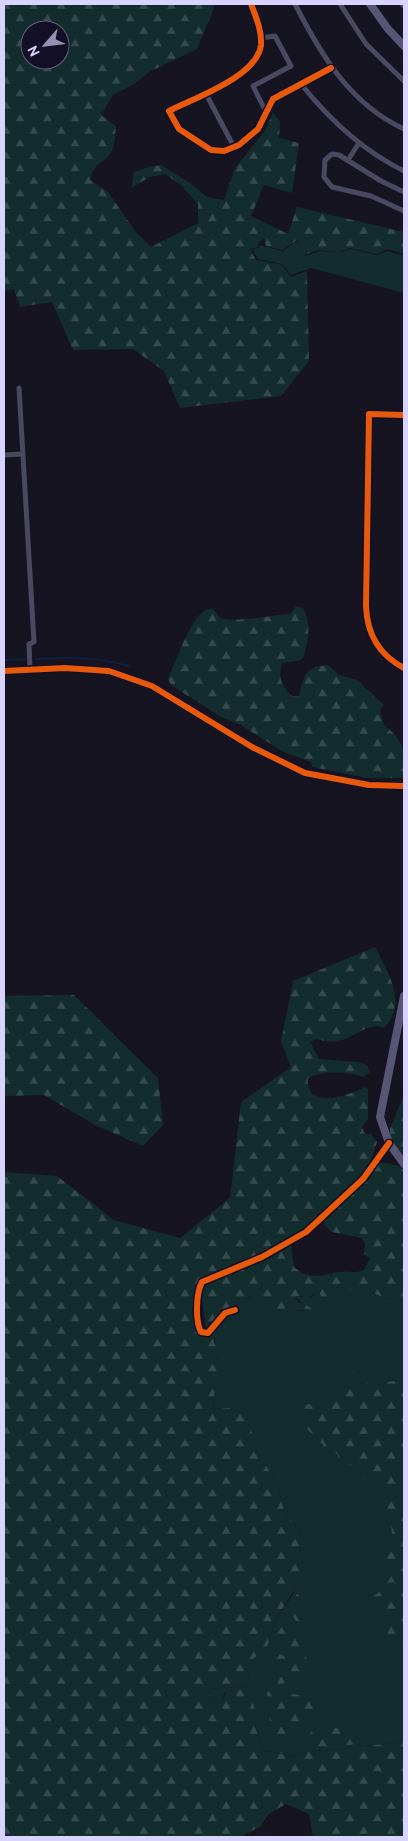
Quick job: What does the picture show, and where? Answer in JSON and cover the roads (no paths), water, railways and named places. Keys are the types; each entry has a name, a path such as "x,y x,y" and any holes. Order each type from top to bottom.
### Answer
{"street":[{"path":"251,4 261,38 260,49 250,68 169,111 179,129 211,150 224,151 234,147 258,129 273,99 331,68"},
{"path":"294,4 331,68 350,91 404,129"},
{"path":"340,4 366,44 404,81"},
{"path":"370,4 404,46"},
{"path":"261,38 275,36 290,66 253,86 266,112"},
{"path":"300,84 329,116 359,143 404,171"},
{"path":"205,92 234,147"},
{"path":"348,160 359,143"},
{"path":"404,192 381,181 336,154 327,157 324,177 329,185 337,189 371,196 404,211"},
{"path":"19,388 34,642 30,644 30,670"},
{"path":"404,415 369,414 366,616 375,644 388,658 404,668"},
{"path":"4,455 22,454"},
{"path":"4,671 72,668 109,671 152,686 252,746 305,773 368,785 404,786"},
{"path":"404,996 381,1107 382,1125 389,1144 404,1164"},
{"path":"235,1310 225,1314 208,1332 201,1332 198,1326 199,1289 202,1282 262,1257 306,1232 363,1179 389,1144"}],"waterway":[{"path":"35,659 82,658 129,666"},
{"path":"4,660 25,659"}]}
